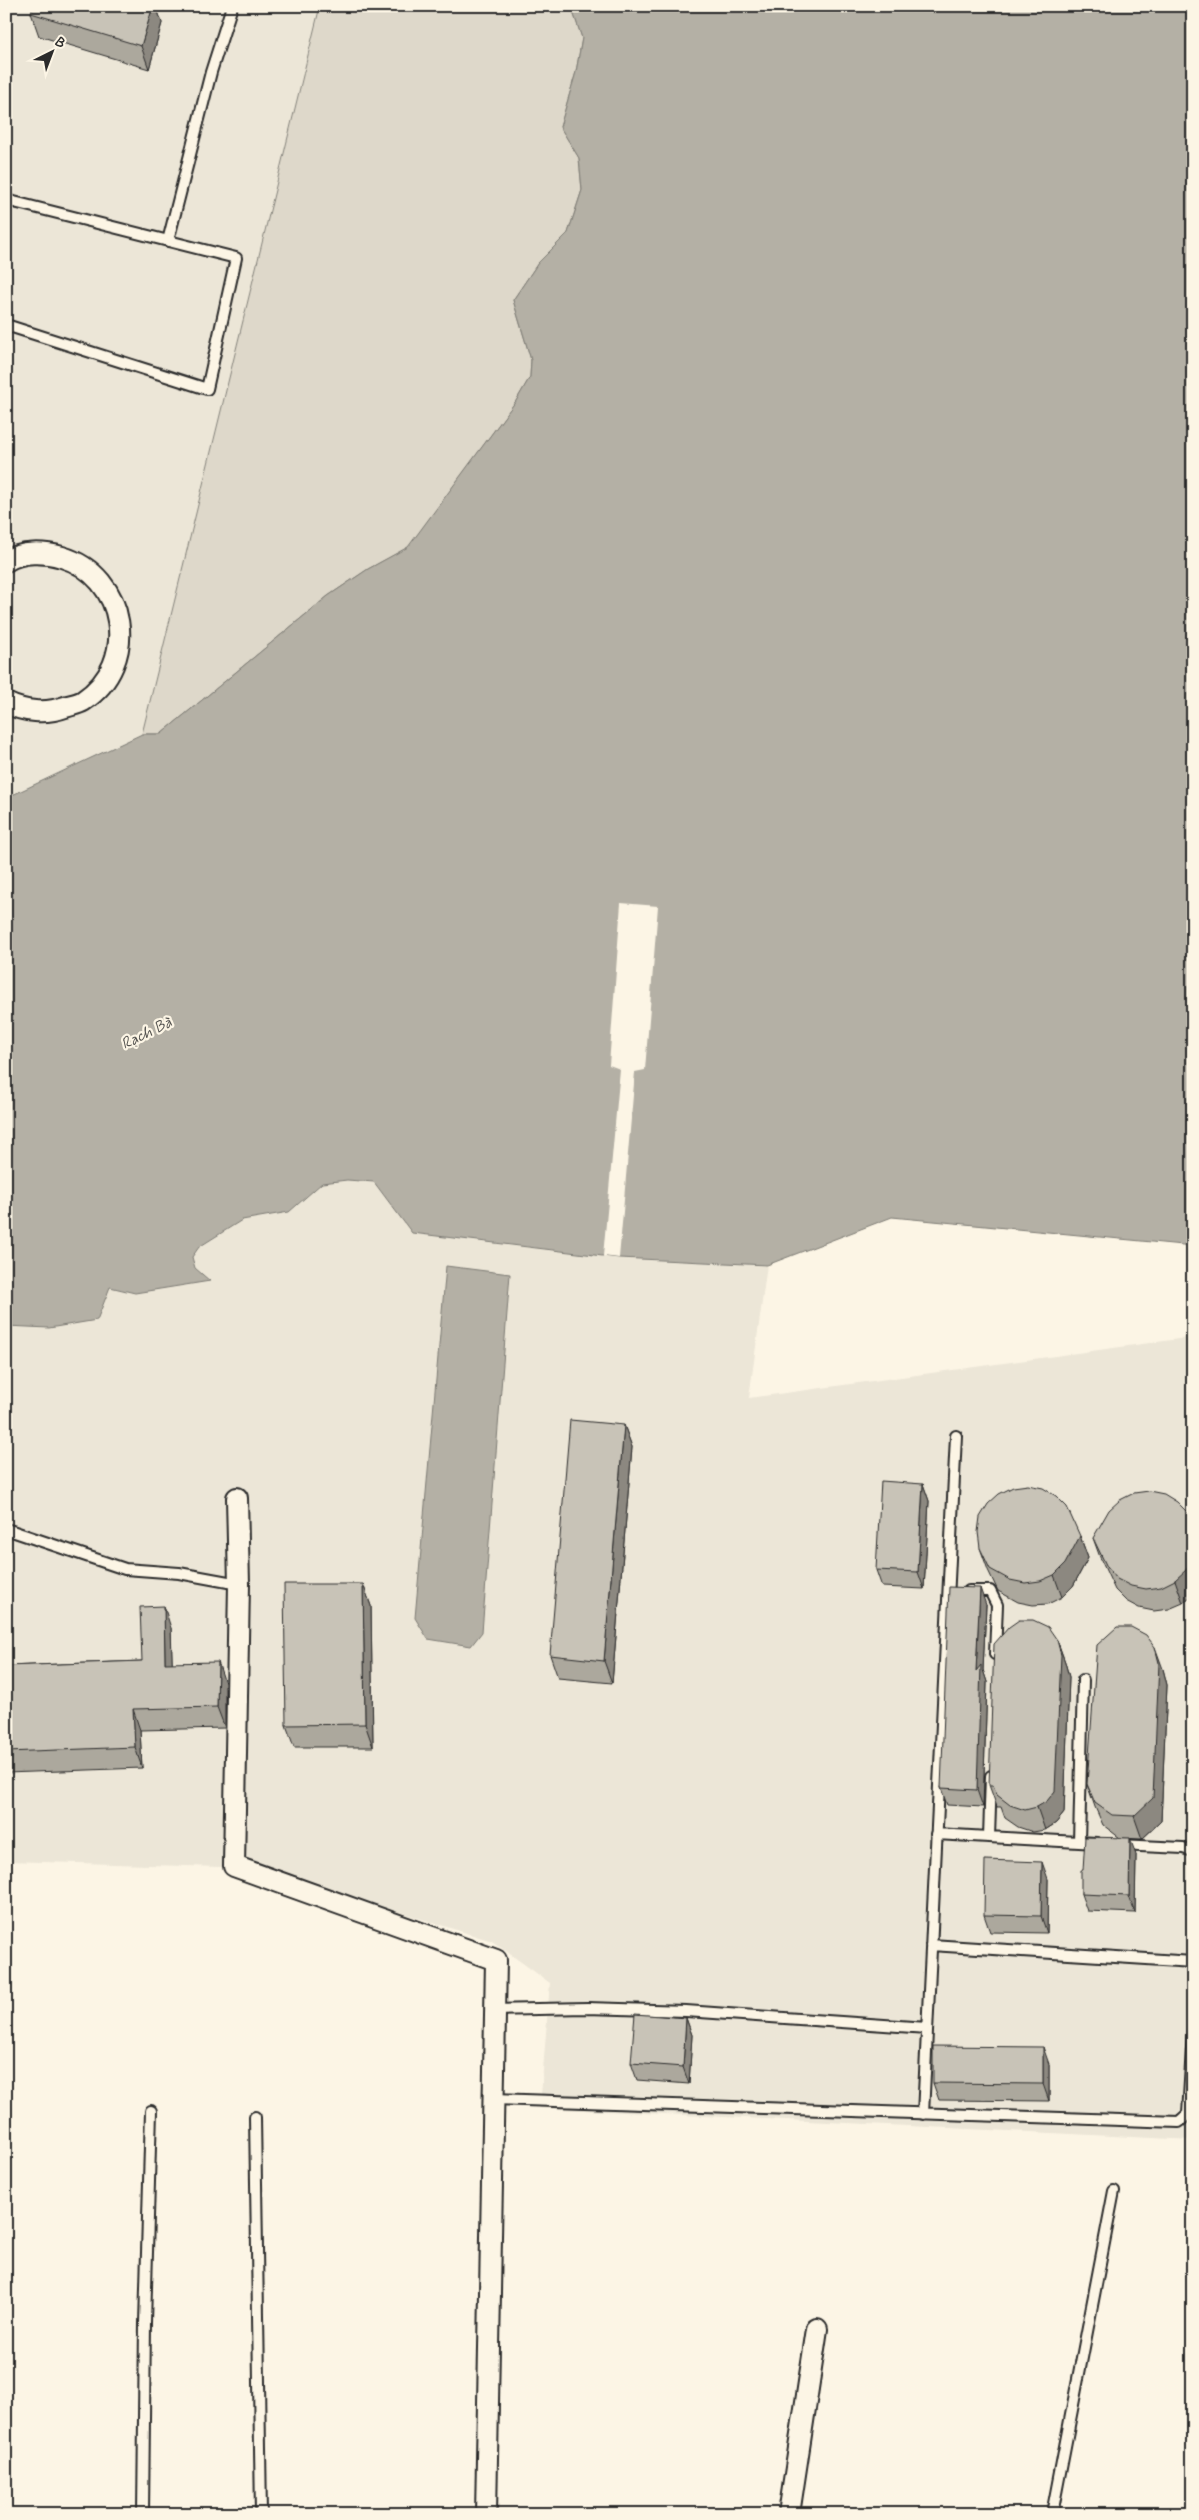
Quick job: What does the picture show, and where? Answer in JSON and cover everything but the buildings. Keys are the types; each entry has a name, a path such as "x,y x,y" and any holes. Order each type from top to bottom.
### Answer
{"street":[{"path":"6,561 13,557 46,552 78,562 103,583 118,613 119,646 107,678 83,701 51,712 18,709 6,703"},
{"path":"237,1498 239,1584 234,1866 496,1960 486,2514"},
{"path":"789,2514 817,2329"}],"lane":[{"path":"168,241 211,72 232,6"},
{"path":"6,200 236,258 207,389 6,325"},
{"path":"923,2114 956,1436"},
{"path":"6,1529 125,1569 179,1573 239,1584"},
{"path":"948,1590 990,1591 997,1605 995,1663"},
{"path":"1079,1842 1083,1680"},
{"path":"989,1837 991,1769"},
{"path":"936,1834 1183,1848 1193,1851"},
{"path":"931,1945 1193,1962"},
{"path":"495,2010 587,2008 686,2011 927,2028"},
{"path":"494,2099 1179,2122 1188,2114 1193,2031"},
{"path":"143,2514 150,2111"},
{"path":"255,2117 261,2514"},
{"path":"1052,2514 1114,2191"}],"shaded area":[{"path":"6,6 320,6 142,734 6,798"},
{"path":"320,6 571,6 582,38 576,72 560,127 579,158 582,190 568,233 538,263 513,300 531,360 530,377 516,401 409,547 368,569 328,596 161,734 142,734"},
{"path":"347,1180 374,1182 412,1233 620,1258 767,1265 749,1398 1193,1337 1193,2140 540,2108 550,1983 492,1941 257,1868 6,1861 6,1326 110,1287 135,1293 209,1281 195,1268 192,1257 199,1247 242,1220 289,1212 322,1183"}],"water":[{"name":"Rạch Bà","path":"571,6 1193,6 1193,1246 892,1217 767,1265 619,1258 412,1233 374,1182 347,1180 322,1183 289,1212 242,1220 199,1247 192,1257 195,1268 210,1281 135,1293 110,1287 97,1320 49,1328 6,1326 6,798 142,734 161,734 328,596 368,569 408,547 516,401 530,377 531,360 513,300 538,263 568,233 582,190 579,158 560,127 576,72 582,38"},
{"path":"446,1266 510,1274 482,1632 471,1646 428,1639 415,1618"}],"pier":[{"path":"621,903 658,906 645,1070 635,1072 619,1258 603,1256 620,1069 609,1065"}]}
